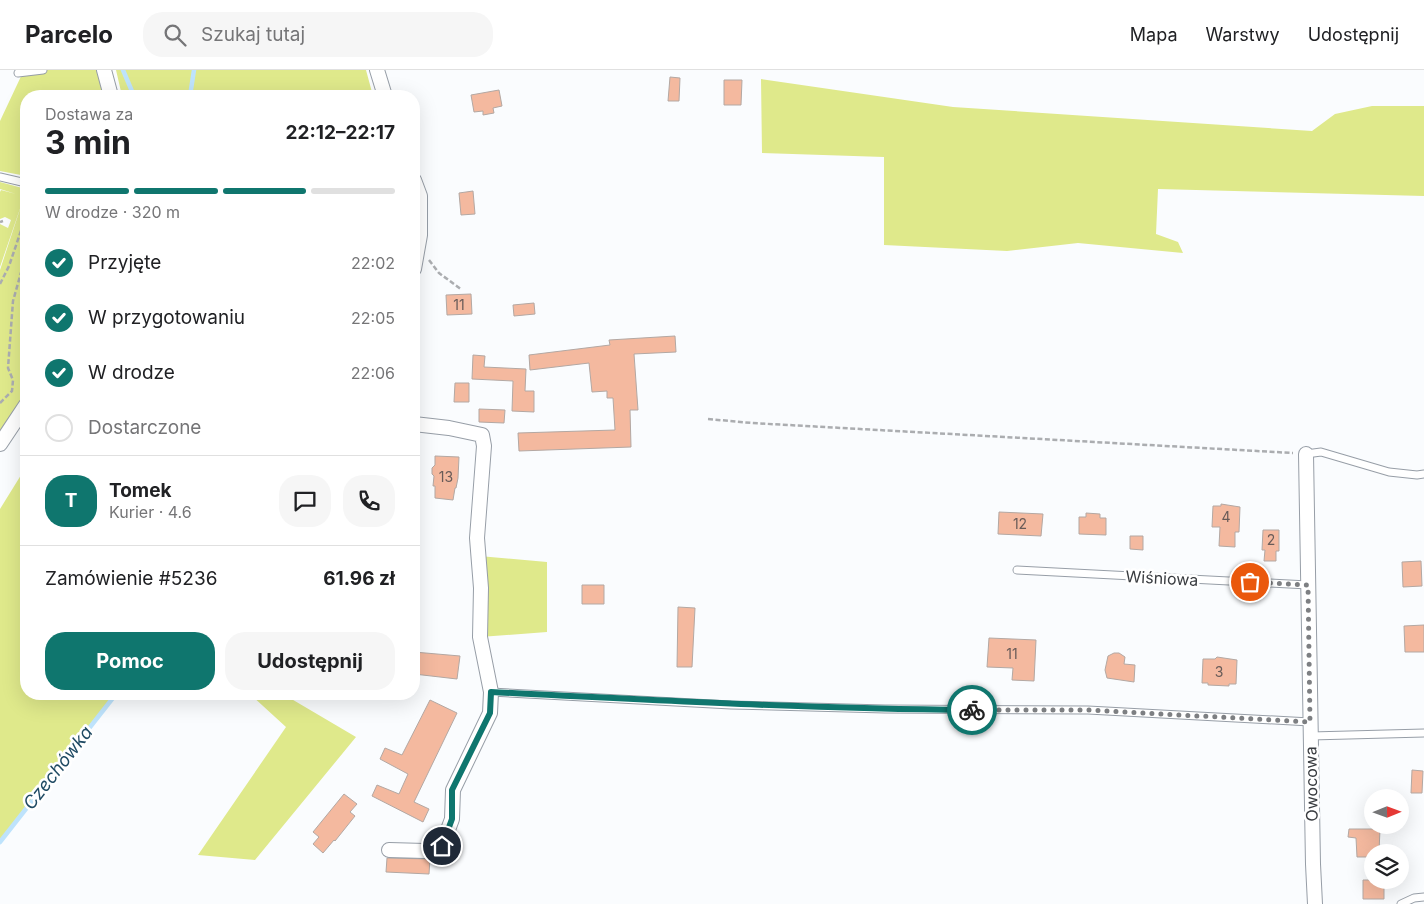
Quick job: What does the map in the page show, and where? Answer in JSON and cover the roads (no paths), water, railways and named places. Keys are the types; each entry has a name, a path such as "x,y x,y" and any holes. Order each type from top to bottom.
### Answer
{"street":[{"path":"104,70 109,90"},
{"path":"377,70 383,90"},
{"path":"420,196 420,236"},
{"path":"0,444 20,414"},
{"path":"388,850 425,851 442,846 452,819 452,790 490,713 491,692 480,637 481,588 477,538 484,446 482,435 420,425"},
{"name":"Owocowa","path":"1306,454 1315,904"}],"lane":[{"path":"18,73 43,70"},
{"path":"0,177 20,181"},
{"path":"1306,454 1321,452 1389,472 1421,474"},
{"name":"Wiśniowa","path":"1017,570 1308,585"},
{"path":"491,692 731,705 856,709 1088,710 1310,729 1424,732"},
{"path":"1401,904 1414,898 1424,897"}],"waterway":[{"path":"123,70 131,90"},
{"name":"Czechówka","path":"191,90 194,70"},
{"name":"Czechówka","path":"0,842 111,700"}]}
